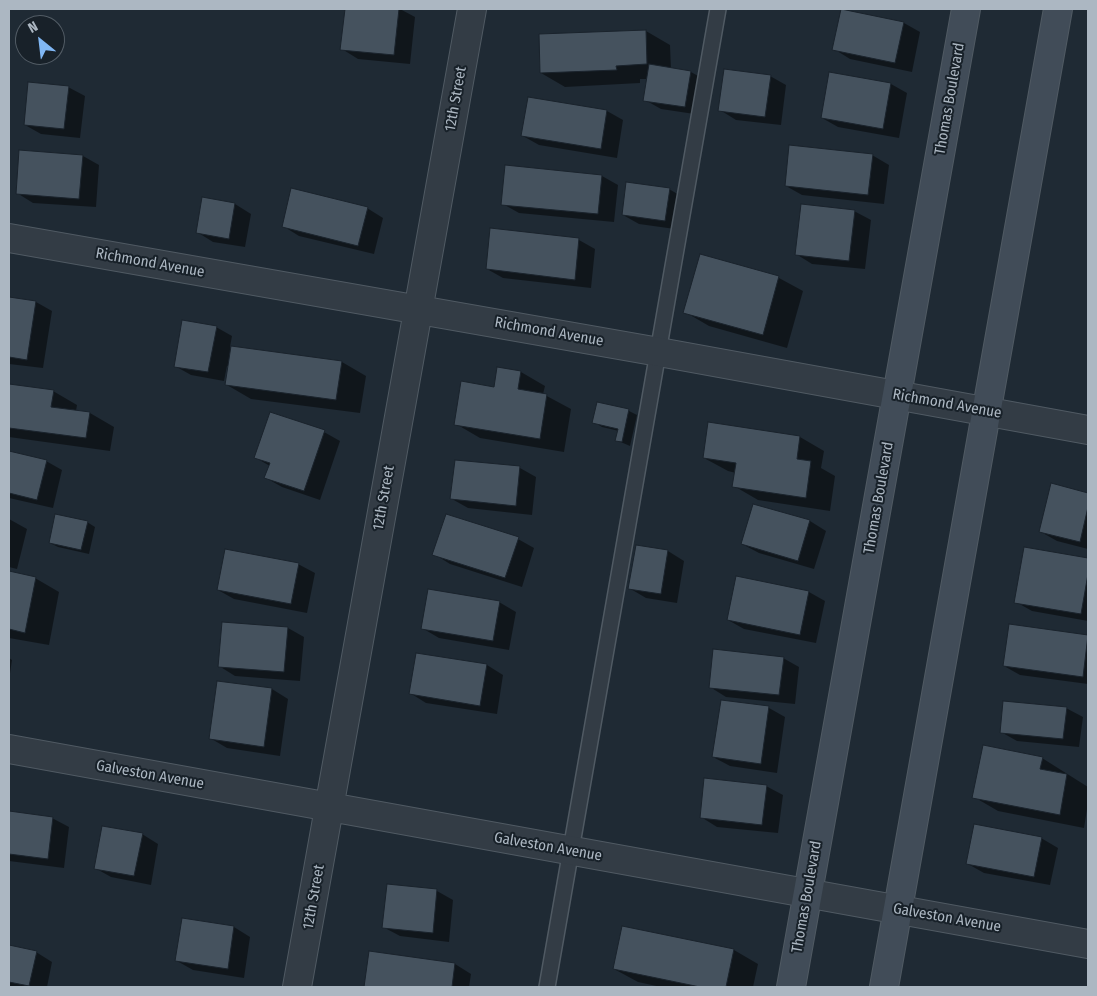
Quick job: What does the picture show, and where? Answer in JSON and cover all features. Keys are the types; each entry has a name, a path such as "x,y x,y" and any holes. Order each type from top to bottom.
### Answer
{"main road":[{"name":"Thomas Boulevard","path":"791,987 966,9"},
{"path":"884,987 1058,9"}],"street":[{"name":"12th Street","path":"297,987 472,9"},
{"name":"Richmond Avenue","path":"9,238 660,352 1088,430"},
{"name":"Galveston Avenue","path":"9,749 1088,944"}],"lane":[{"path":"547,987 660,352 718,9"}],"building":[{"path":"345,9 399,9 394,55 340,50"},
{"path":"841,9 904,22 895,63 832,50"},
{"path":"646,30 647,64 616,66 617,70 540,73 539,34"},
{"path":"649,64 691,71 685,107 643,101"},
{"path":"724,69 771,75 765,117 718,111"},
{"path":"829,72 891,83 883,129 821,118"},
{"path":"28,82 69,86 64,129 24,125"},
{"path":"528,97 607,110 601,149 521,136"},
{"path":"789,145 873,154 868,195 785,186"},
{"path":"19,150 83,155 79,199 16,194"},
{"path":"505,165 602,175 598,214 501,205"},
{"path":"626,182 670,188 665,221 622,215"},
{"path":"291,188 368,207 358,246 282,227"},
{"path":"202,197 235,203 229,239 196,233"},
{"path":"801,204 855,210 849,261 795,255"},
{"path":"490,228 579,238 575,280 486,269"},
{"path":"700,254 779,276 763,335 683,313"},
{"path":"9,297 36,301 27,360 9,357"},
{"path":"182,320 217,326 208,372 174,367"},
{"path":"231,346 342,361 336,400 225,385"},
{"path":"497,367 521,371 518,389 547,394 540,439 454,425 461,381 494,387"},
{"path":"9,384 54,390 51,407 90,412 86,438 9,428"},
{"path":"597,402 629,409 622,442 615,441 618,429 592,423"},
{"path":"270,412 325,430 304,491 264,478 270,463 254,458"},
{"path":"708,422 800,436 797,459 811,461 806,498 732,487 736,463 703,458"},
{"path":"9,451 47,460 37,500 9,493"},
{"path":"455,460 520,466 516,506 450,499"},
{"path":"1051,483 1088,493 1088,507 1080,542 1039,532"},
{"path":"753,504 810,520 798,561 741,544"},
{"path":"55,514 88,521 81,550 49,543"},
{"path":"446,514 519,537 505,578 432,555"},
{"path":"636,545 668,550 661,594 628,589"},
{"path":"1024,547 1088,558 1088,574 1081,614 1014,603"},
{"path":"225,549 299,563 291,604 217,590"},
{"path":"9,571 36,577 25,633 9,629"},
{"path":"736,576 809,591 800,635 727,620"},
{"path":"428,589 500,601 493,641 421,629"},
{"path":"222,622 288,627 284,672 218,667"},
{"path":"1009,624 1088,635 1083,677 1003,666"},
{"path":"713,649 784,657 779,695 709,688"},
{"path":"416,653 487,664 480,706 409,694"},
{"path":"217,681 272,688 264,747 209,739"},
{"path":"721,700 769,706 761,764 712,757"},
{"path":"1003,701 1067,707 1063,739 1000,733"},
{"path":"983,745 1043,757 1040,769 1067,774 1060,815 972,798"},
{"path":"704,778 767,785 762,825 700,818"},
{"path":"9,811 53,817 48,859 9,854"},
{"path":"974,824 1042,837 1034,877 966,864"},
{"path":"102,826 143,833 134,876 94,869"},
{"path":"387,884 437,889 433,933 382,928"},
{"path":"182,918 234,926 228,969 175,961"},
{"path":"622,926 734,949 726,987 700,987 613,969"},
{"path":"9,945 37,951 29,986 9,982"},
{"path":"369,951 455,963 452,987 364,987"}]}
